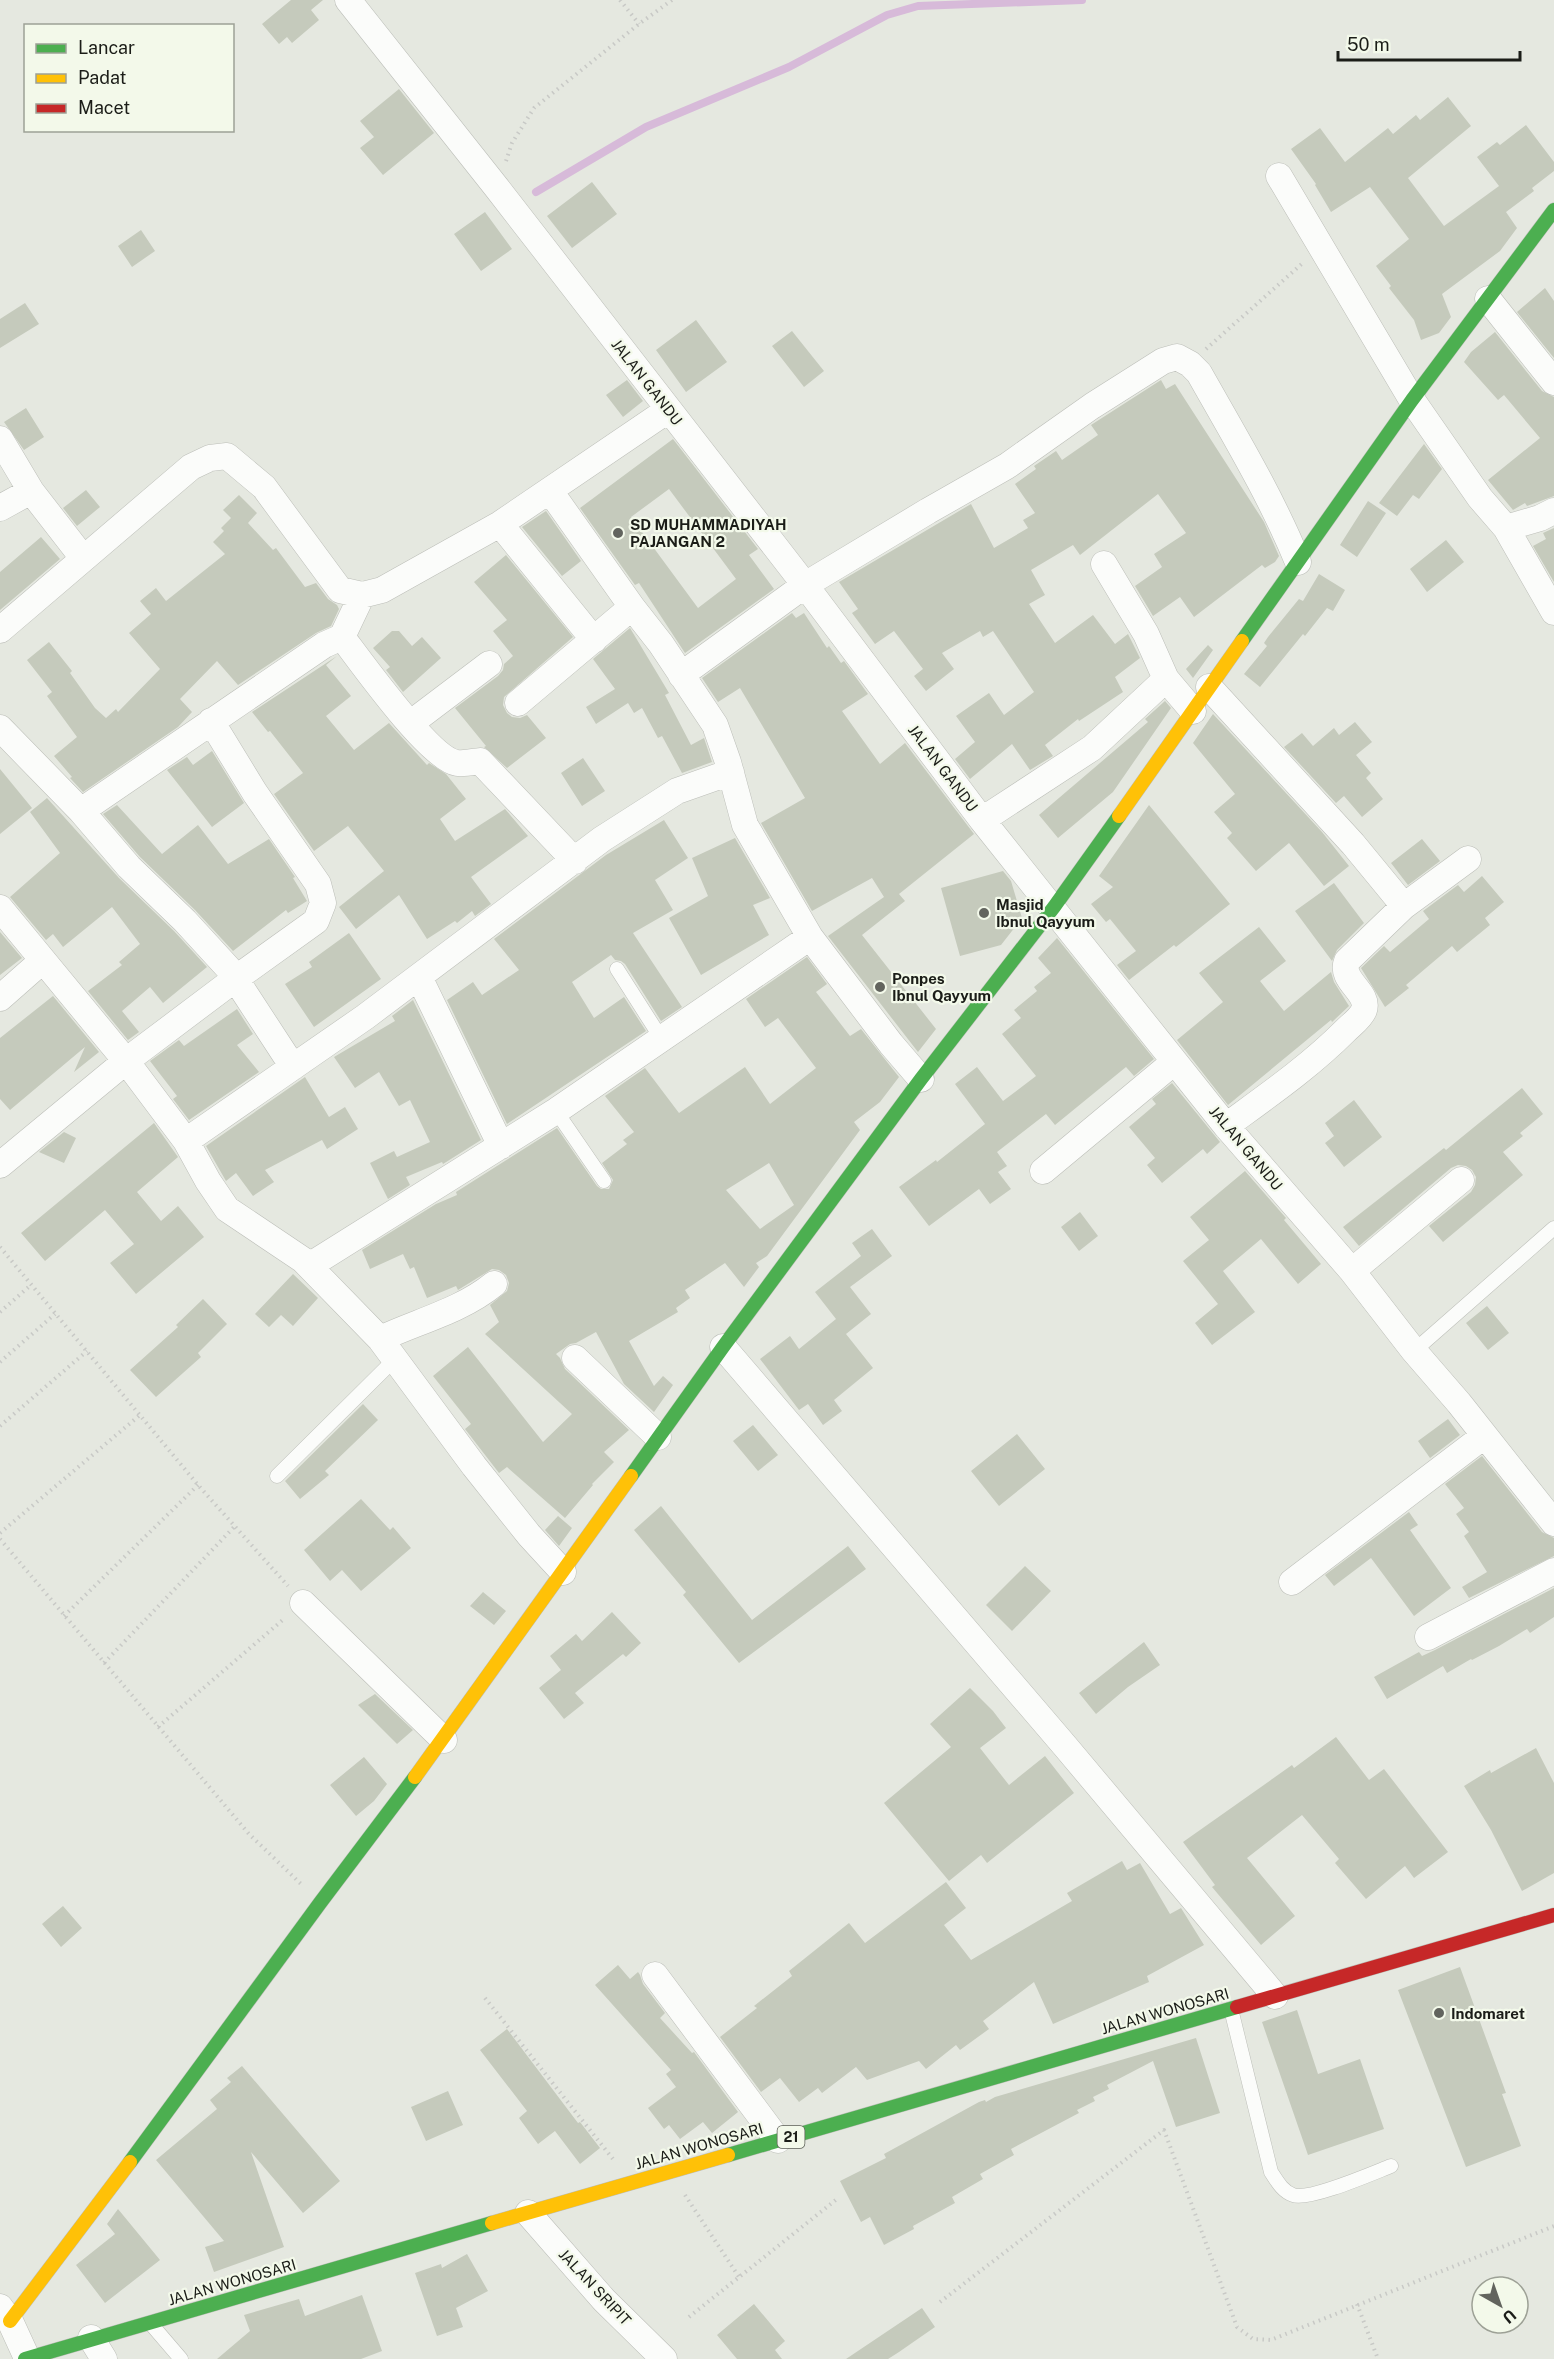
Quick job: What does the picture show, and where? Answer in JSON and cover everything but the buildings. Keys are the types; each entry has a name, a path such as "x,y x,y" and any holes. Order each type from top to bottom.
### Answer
{"main road":[{"path":"5,2314 189,2083 320,1902 444,1740 723,1347 921,1079 1054,907 1412,400 1554,210"},
{"name":"JALAN WONOSARI","path":"26,2358 98,2349 150,2322 1554,1915"}],"street":[{"name":"JALAN GANDU","path":"348,0 806,585 982,820 1054,907 1226,1126 1352,1271 1554,1523"},
{"path":"1279,176 1412,400 1480,498 1506,528 1554,612"},
{"path":"1488,298 1554,382"},
{"path":"681,675 806,585 1007,466 1092,406 1163,361 1177,357 1190,364 1199,373 1254,468 1285,529 1298,562"},
{"path":"0,630 191,467 210,458 227,456 264,487 340,590 362,596 382,590 500,525 668,410"},
{"path":"0,439 31,491 83,558"},
{"path":"0,508 31,491"},
{"path":"550,491 632,607 662,644 715,725 731,772 745,825 810,937 891,1044 921,1079"},
{"path":"1506,528 1540,518 1554,511"},
{"path":"500,525 594,640"},
{"path":"1104,564 1146,634 1166,680 1193,711"},
{"path":"81,811 324,645 342,638 362,596"},
{"path":"518,704 632,607"},
{"path":"342,638 438,753 456,763 480,761 575,861"},
{"path":"411,723 489,664"},
{"path":"982,820 1092,748 1166,680"},
{"path":"1209,687 1353,844 1404,906"},
{"path":"0,1166 126,1061 316,921 323,903 318,884 255,793 211,721"},
{"path":"0,728 81,811 129,867 185,921 229,969 293,1067"},
{"path":"186,1141 419,977 602,839 678,791 731,772"},
{"path":"1226,1126 1321,1055 1358,1019 1364,1010 1364,1000 1346,975 1344,968 1347,961 1404,906 1468,859"},
{"path":"0,908 126,1061 186,1141 227,1209 276,1240 309,1266 380,1339 474,1466 563,1572"},
{"path":"309,1266 556,1111 810,937"},
{"path":"0,998 42,961"},
{"path":"419,977 501,1146"},
{"path":"1042,1171 1174,1062"},
{"path":"1352,1271 1461,1180"},
{"path":"380,1339 435,1315 465,1305 494,1284"},
{"path":"723,1347 1065,1746 1275,1996"},
{"path":"575,1358 658,1437"},
{"path":"1292,1582 1484,1436"},
{"path":"1428,1637 1554,1571"},
{"path":"303,1603 444,1740"},
{"path":"655,1975 778,2140"},
{"name":"JALAN SRIPIT","path":"528,2213 604,2300 664,2359"},
{"path":"5,2314 26,2358"}],"lane":[{"path":"617,969 661,1038"},
{"path":"556,1111 604,1181"},
{"path":"1414,1351 1554,1228"},
{"path":"277,1476 395,1359"},
{"path":"1231,2009 1271,2172 1280,2186 1295,2196 1316,2194 1391,2166"},
{"path":"150,2322 180,2359"}],"path":[{"path":"620,0 639,24"},
{"path":"497,188 512,143 534,108 672,0"},
{"path":"1190,364 1320,247"},
{"path":"0,1247 198,1485 303,1603 158,1727"},
{"path":"0,1311 32,1285"},
{"path":"0,1362 55,1314"},
{"path":"0,1426 87,1351"},
{"path":"0,1533 140,1415"},
{"path":"64,1616 198,1485"},
{"path":"104,1663 235,1526"},
{"path":"0,1539 249,1834 320,1902"},
{"path":"485,1998 632,2183"},
{"path":"940,2302 1164,2130 1237,2327 1253,2339 1271,2340 1554,2226"},
{"path":"670,2172 739,2277"},
{"path":"689,2317 837,2199"},
{"path":"1357,2304 1378,2359"}],"waterway":[{"path":"536,192 646,127 789,67 887,15 918,6 1082,0"}],"traffic: fast":[{"path":"1242,641 1412,400 1554,210"},
{"path":"631,1476 723,1347 921,1079 1054,907 1119,816"},
{"path":"130,2162 415,1777"},
{"path":"728,2155 1237,2007"},
{"path":"25,2359 492,2223"}],"traffic: slow":[{"path":"1119,816 1242,641"},
{"path":"415,1777 631,1476"},
{"path":"492,2223 728,2155"},
{"path":"10,2321 130,2162"}],"traffic: jam":[{"path":"1237,2007 1554,1915"}],"place":[{"name":"SD MUHAMMADIYAH PAJANGAN 2","path":"618,533"},
{"name":"Masjid Ibnul Qayyum","path":"984,913"},
{"name":"Ponpes Ibnul Qayyum","path":"880,987"},
{"name":"Indomaret","path":"1439,2013"}]}
